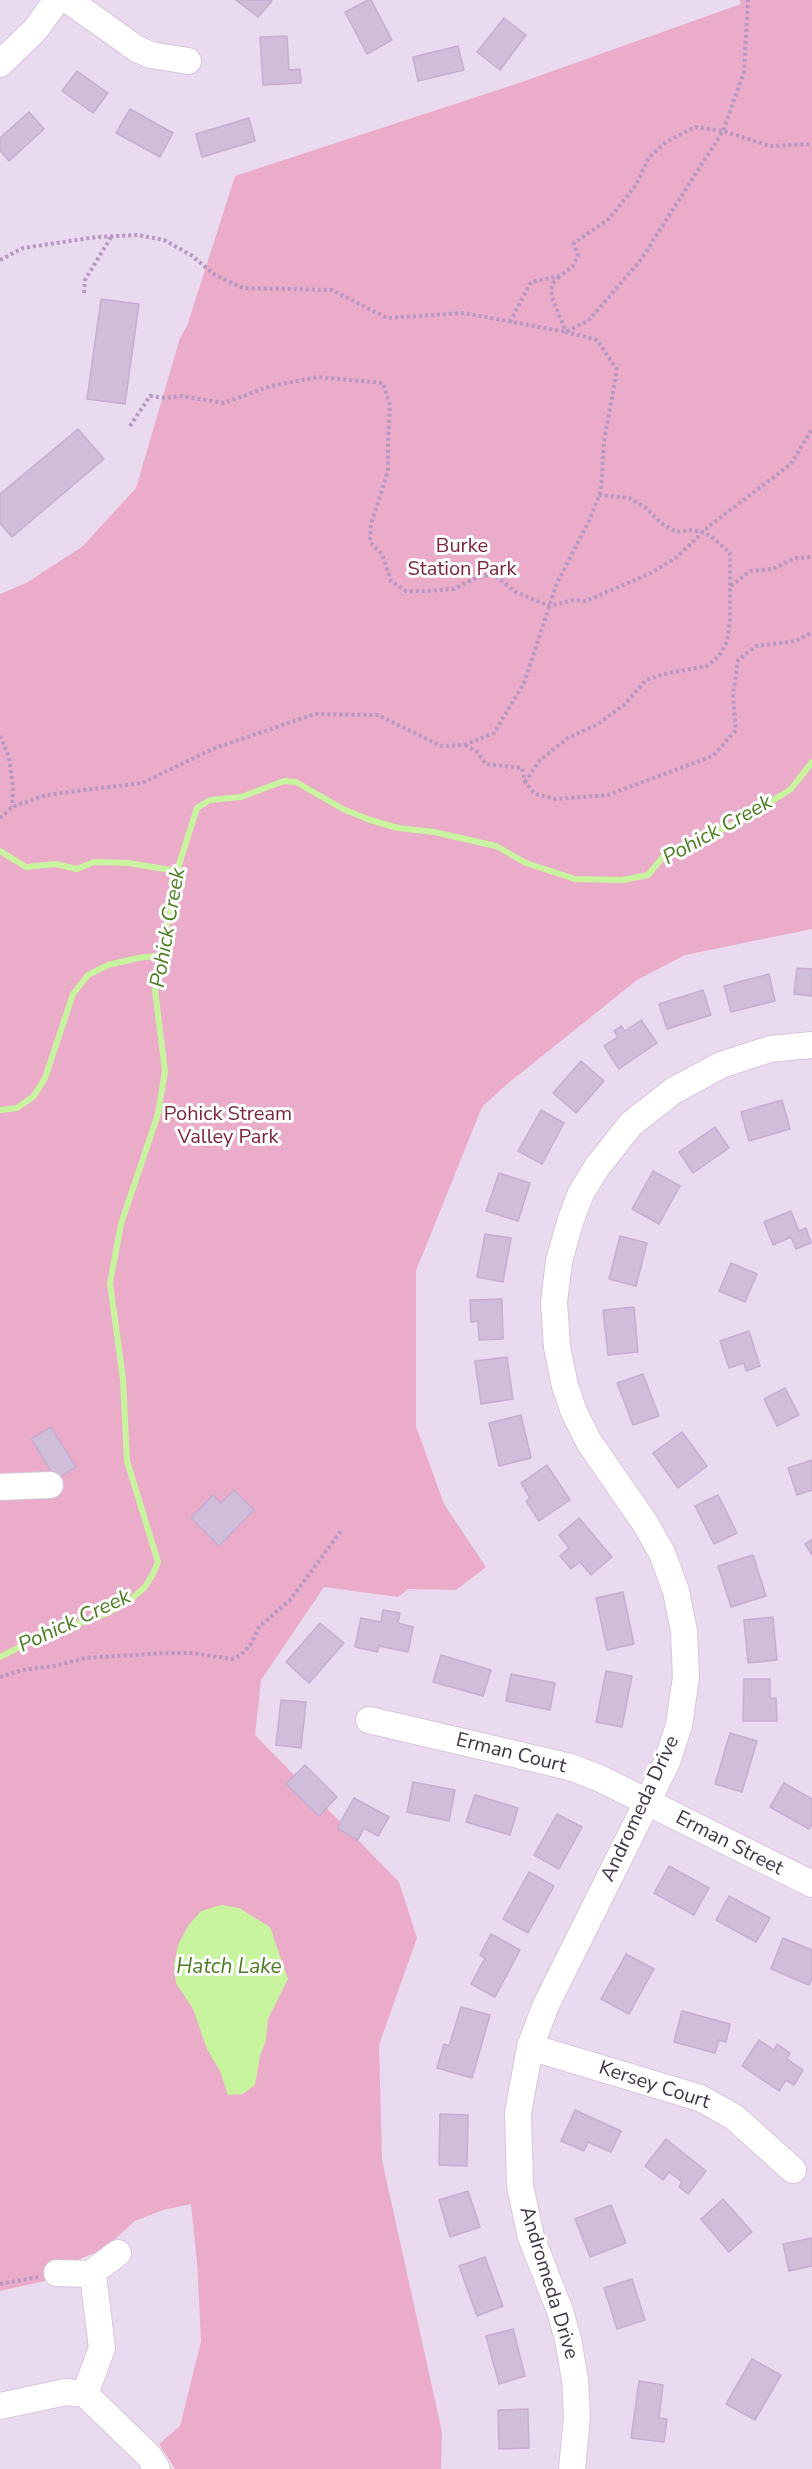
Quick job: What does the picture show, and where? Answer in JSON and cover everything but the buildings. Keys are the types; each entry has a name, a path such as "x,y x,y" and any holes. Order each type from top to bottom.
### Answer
{"street":[{"path":"0,64 36,29 57,0"},
{"path":"68,0 137,49 151,55 188,60"},
{"name":"Andromeda Drive","path":"572,2469 577,2417 575,2380 568,2339 560,2311 531,2237 520,2186 518,2113 530,2048 546,2005 667,1762 680,1725 686,1677 684,1631 676,1591 662,1553 645,1523 589,1442 571,1403 557,1347 555,1302 559,1261 570,1219 581,1193 597,1167 631,1124 673,1091 721,1065 770,1049 812,1045"},
{"path":"0,1487 50,1485"},
{"name":"Erman Court","path":"369,1720 570,1767 599,1778 648,1803"},
{"name":"Erman Street","path":"648,1803 812,1884"},
{"name":"Kersey Court","path":"530,2048 700,2098 734,2117 793,2170"},
{"path":"57,2273 90,2274 118,2253"},
{"path":"85,2394 102,2348 94,2283 90,2274"},
{"path":"0,2406 66,2392 85,2394 149,2456 157,2469"}],"path":[{"path":"566,332 590,320 640,261 723,131 744,72 748,0"},
{"path":"566,332 551,290 553,283 573,266 578,256 574,243 609,219 636,184 649,157 666,142 695,127 723,131 770,146 812,144"},
{"path":"0,260 23,248 111,236 138,235 164,240 191,255 215,275 243,288 332,290 387,318 464,313 597,340 617,370 604,441 599,495 549,606 525,683 494,733 464,745 441,746 378,715 315,714 215,748 142,783 46,795 12,807 0,819"},
{"path":"84,293 85,280 111,236"},
{"path":"510,322 531,282 560,276"},
{"path":"130,426 150,396 165,398 181,396 224,403 271,386 318,377 383,383 390,405 388,471 371,524 370,542 382,554 391,581 406,591 425,591 454,589 476,578 494,574 516,592 549,606 574,600 586,601 651,573 677,557 703,532 790,464 812,429"},
{"path":"525,782 540,760 568,738 598,724 625,704 646,680 664,674 708,666 719,656 727,642 730,620 730,553 703,532 692,530 676,532 661,523 645,507 628,498 599,495"},
{"path":"731,587 750,571 773,569 795,558 812,557"},
{"path":"464,745 477,752 486,764 522,768 525,782 535,794 556,799 608,795 713,756 736,730 733,695 738,660 756,646 796,641 812,632"},
{"path":"0,736 9,756 13,786 12,807"},
{"path":"0,1677 22,1670 54,1666 86,1658 174,1653 193,1653 232,1659 241,1656 252,1644 260,1627 291,1599 341,1531"},
{"path":"0,2284 57,2273"}],"shaded area":[{"path":"0,0 752,0 279,182 136,488 127,517 26,583 0,594"},
{"path":"754,903 812,904 812,2469 412,2469 234,1707 324,1587 486,1567 444,1504 387,1344 516,1021"},
{"path":"174,2187 191,2204 201,2341 180,2427 159,2444 173,2469 0,2469 0,2291 49,2280 104,2249"}],"green space":[{"path":"740,0 812,0 812,929 685,955 637,980 506,1085 482,1107 416,1271 416,1426 444,1504 486,1567 456,1590 408,1589 398,1597 324,1587 261,1680 255,1735 399,1882 417,1938 379,2045 382,2160 442,2432 441,2469 175,2469 159,2444 180,2426 201,2341 191,2204 163,2210 135,2221 104,2249 78,2260 49,2265 49,2280 0,2291 0,594 26,583 83,546 136,488 180,338 187,326 235,176 519,83 741,4"}],"water":[{"name":"Hatch Lake","path":"221,1905 239,1908 270,1927 288,1979 268,2019 266,2040 260,2056 255,2085 243,2094 228,2095 220,2071 207,2049 193,2009 176,1983 174,1964 178,1945 188,1926 201,1911"}],"waterway":[{"name":"Pohick Creek","path":"0,1657 39,1637 106,1614 129,1601 145,1587 158,1562 127,1461 123,1379 110,1283 121,1224 158,1114 165,1071 155,990 177,871 197,808 210,800 241,797 284,781 296,782 343,809 370,820 398,828 434,832 496,846 526,863 575,879 622,880 648,875 663,857 742,820 791,789 812,762"},
{"path":"0,851 26,867 55,864 77,869 94,862 128,863 177,871"},
{"path":"0,1110 17,1108 34,1096 45,1078 73,994 88,975 108,965 162,955"}],"park label":[{"name":"Burke Station Park","path":"462,558"},
{"name":"Pohick Stream Valley Park","path":"228,1126"}]}
